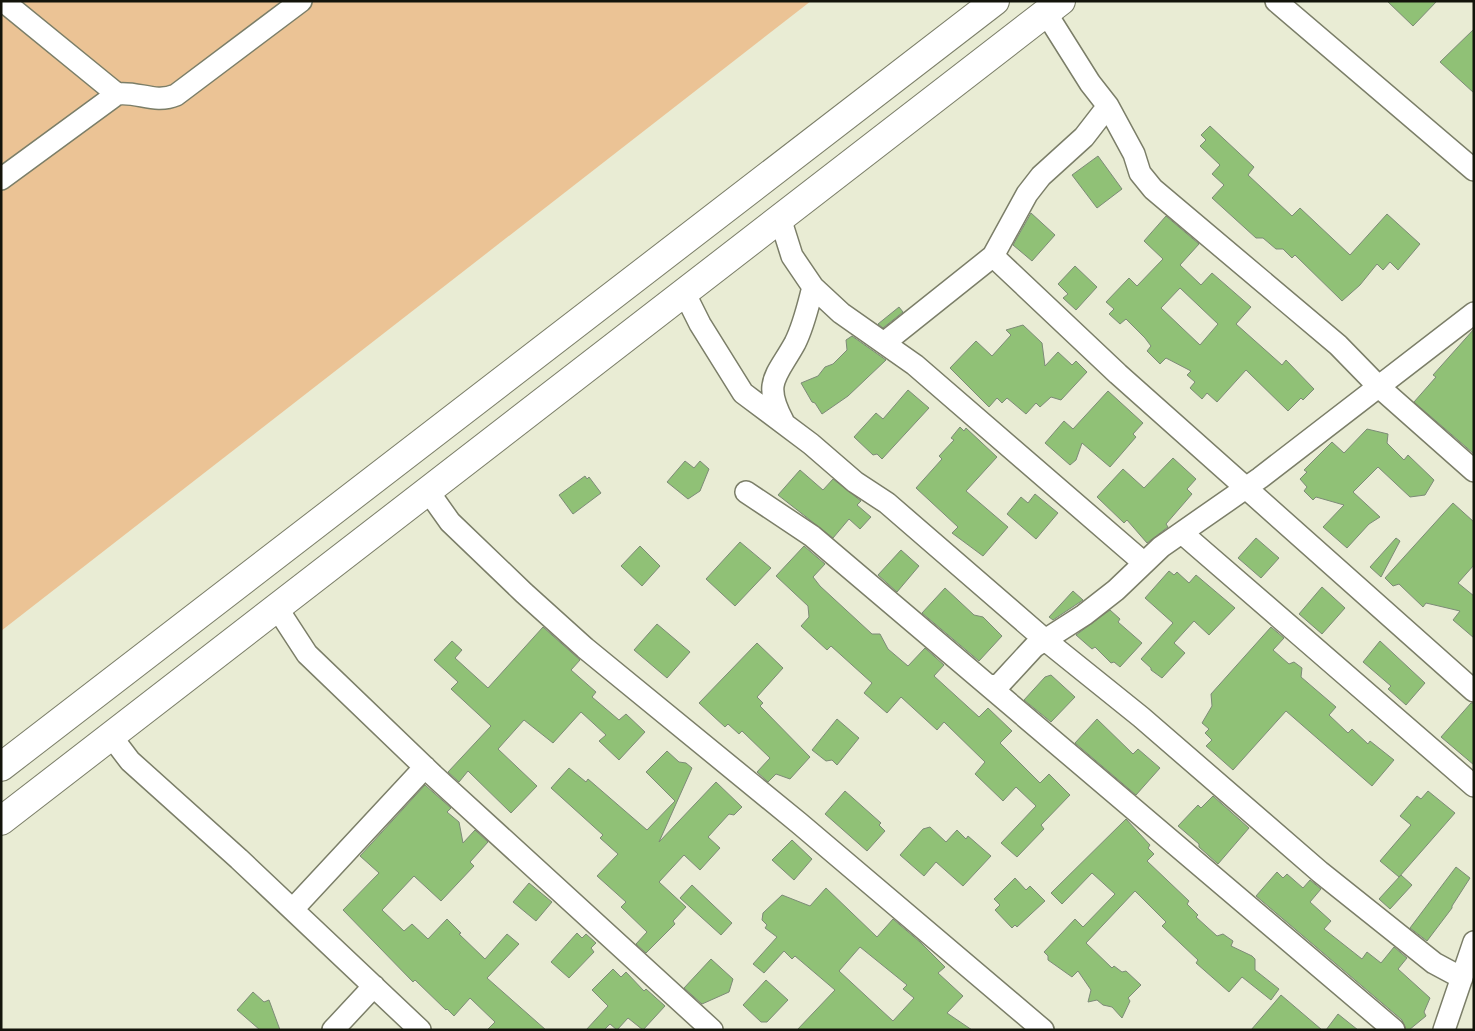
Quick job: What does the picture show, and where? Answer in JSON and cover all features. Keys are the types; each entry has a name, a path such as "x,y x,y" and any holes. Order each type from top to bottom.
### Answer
{"highway":[{"path":"1,767 995,1"},
{"path":"1,822 1054,7"}],"street":[{"path":"3,1 117,94"},
{"path":"1,179 117,94 125,93 159,100 176,95 301,1"},
{"path":"1276,1 1474,170"},
{"path":"1054,7 1090,83 1108,106 1134,154 1140,173 1153,189 1338,345 1378,386 1474,471"},
{"path":"884,342 993,256 1027,194 1040,176 1084,137 1108,106"},
{"path":"780,218 792,256 813,287 842,313 915,365 976,416 1031,467 1144,562"},
{"path":"993,256 1118,374 1474,691"},
{"path":"784,423 771,396 773,382 802,325 813,287"},
{"path":"684,292 700,324 743,393 784,423 855,482 887,503 1044,639 1141,717 1320,872 1434,963 1462,978"},
{"path":"988,685 998,686 1044,639 1065,629 1116,590 1161,547 1247,488 1474,313"},
{"path":"428,491 460,532 585,648 799,823 1043,1030"},
{"path":"746,492 764,506 812,536 1394,1030"},
{"path":"1182,533 1474,786"},
{"path":"277,608 307,654 425,767 712,1030"},
{"path":"111,736 130,760 293,909 420,1030"},
{"path":"293,909 425,767"},
{"path":"1444,1030 1474,942"},
{"path":"333,1030 374,986"}],"shaded area":[{"path":"1,1 811,1 1,631"}],"building":[{"path":"1387,1 1437,1 1413,26"},
{"path":"1474,29 1474,93 1440,62"},
{"path":"1210,126 1254,167 1248,175 1292,216 1300,208 1350,255 1387,214 1420,244 1398,270 1390,262 1383,270 1377,264 1360,285 1342,301 1295,255 1292,258 1283,249 1276,249 1263,238 1256,238 1212,198 1224,185 1212,174 1220,165 1200,146 1206,140 1201,135"},
{"path":"1098,156 1122,189 1097,208 1072,175"},
{"path":"1031,213 1055,235 1032,261 1013,245"},
{"path":"1166,216 1199,244 1180,265 1201,285 1212,273 1251,307 1236,324 1282,365 1286,360 1314,389 1303,400 1301,398 1288,411 1246,370 1217,402 1207,393 1202,399 1190,388 1195,382 1187,375 1191,371 1166,358 1160,364 1147,351 1151,346 1145,338 1126,319 1120,324 1109,314 1114,309 1106,302 1129,278 1137,286 1163,259 1144,241","holes":["1180,288 1218,324 1200,345 1161,308"]},
{"path":"1075,266 1097,287 1076,310 1063,298 1068,294 1058,284"},
{"path":"899,307 903,312 883,328 878,324"},
{"path":"1023,325 1042,343 1045,366 1058,352 1072,365 1076,361 1087,372 1061,400 1051,397 1040,407 1036,403 1026,414 1007,398 1002,403 997,398 989,407 950,368 976,341 992,356 1011,335 1006,330"},
{"path":"1474,329 1474,454 1414,402 1436,377 1433,375"},
{"path":"852,336 886,360 848,396 822,414 815,403 812,402 801,383 818,376 825,367 833,364 847,350 846,340"},
{"path":"908,390 929,408 882,459 877,454 873,455 854,437 876,413 883,419"},
{"path":"1108,391 1143,423 1133,434 1136,437 1110,467 1082,443 1076,460 1070,465 1045,443 1064,421 1073,429"},
{"path":"960,427 964,431 966,428 997,457 966,491 1008,527 983,556 952,533 958,527 916,488 942,459 939,456 954,440 951,438"},
{"path":"1367,429 1388,434 1387,443 1404,460 1408,455 1434,480 1425,495 1410,497 1378,467 1353,492 1380,517 1369,524 1347,548 1323,527 1344,505 1316,497 1313,500 1304,491 1307,487 1300,479 1307,472 1304,470 1332,442 1344,453"},
{"path":"1173,458 1196,479 1187,489 1192,494 1166,524 1168,527 1147,543 1127,520 1124,523 1097,497 1123,469 1144,488"},
{"path":"685,461 694,468 700,461 709,469 700,491 688,499 667,482"},
{"path":"800,470 823,490 833,479 861,501 857,505 871,517 860,529 849,519 833,538 778,495"},
{"path":"585,476 587,479 589,477 601,493 573,514 559,495"},
{"path":"1035,494 1058,513 1036,539 1007,514 1021,497 1028,503"},
{"path":"1453,503 1474,522 1474,565 1458,583 1474,596 1474,638 1453,620 1460,611 1426,603 1423,607 1399,584 1393,586 1385,578"},
{"path":"1256,538 1279,558 1261,578 1238,558"},
{"path":"1396,538 1400,541 1381,577 1370,567"},
{"path":"740,542 771,568 735,606 706,579"},
{"path":"640,546 660,566 642,586 621,566"},
{"path":"804,546 825,564 813,577 820,586 872,634 880,634 888,649 908,666 925,648 944,665 934,676 979,717 988,708 1012,731 1000,743 1040,783 1049,774 1070,795 1041,825 1044,829 1017,857 1001,843 1036,806 1016,787 1003,801 975,774 985,762 944,722 937,730 901,697 887,713 864,693 872,683 831,646 827,650 801,626 809,617 808,606 776,576"},
{"path":"901,550 919,566 897,592 878,575"},
{"path":"1169,571 1174,575 1177,572 1189,583 1196,575 1235,608 1209,635 1194,621 1174,643 1185,653 1162,678 1141,659 1173,623 1145,598"},
{"path":"1322,587 1345,608 1322,634 1299,614"},
{"path":"945,588 974,615 983,617 1002,636 979,661 922,613"},
{"path":"1073,591 1083,600 1053,620 1049,617"},
{"path":"1110,610 1120,619 1118,622 1142,643 1120,667 1114,662 1111,663 1095,647 1092,649 1076,635"},
{"path":"657,624 690,652 667,678 634,650"},
{"path":"543,627 580,660 571,670 596,692 592,697 619,720 626,714 645,732 619,760 599,741 606,735 581,712 553,743 524,720 498,749 537,786 511,813 468,771 459,782 448,772 491,726 451,689 458,682 434,660 452,641 462,650 455,658 488,688"},
{"path":"1271,627 1284,638 1273,650 1289,664 1294,662 1302,668 1301,677 1336,707 1329,715 1348,733 1352,729 1368,744 1370,741 1394,760 1372,786 1286,711 1233,770 1206,746 1212,740 1205,733 1209,729 1202,723 1212,706 1211,694"},
{"path":"1380,641 1425,683 1406,705 1388,689 1391,686 1363,662"},
{"path":"757,643 783,668 757,697 763,703 760,706 810,757 790,779 776,774 768,782 757,772 770,758 742,731 739,734 728,724 725,727 699,703"},
{"path":"1051,675 1075,697 1051,722 1024,700 1045,677"},
{"path":"1471,703 1474,703 1474,765 1441,737"},
{"path":"837,719 859,738 837,765 832,760 826,761 812,750"},
{"path":"1097,719 1133,754 1138,749 1160,768 1136,795 1075,743"},
{"path":"667,751 679,762 686,763 692,768 659,842 716,782 742,807 734,815 729,814 708,837 720,848 700,870 684,855 659,882 686,907 673,921 675,924 646,953 636,944 647,932 621,907 626,902 597,876 618,854 600,838 603,835 551,788 569,768 586,782 588,779 647,830 675,801 646,772"},
{"path":"425,785 451,808 447,812 459,822 463,843 475,830 488,842 470,862 474,866 441,901 414,876 382,910 404,931 412,924 428,939 447,919 461,933 459,934 485,959 507,934 519,944 487,978 546,1030 487,1030 495,1022 470,998 454,1016 415,980 413,982 343,910 379,873 360,856"},
{"path":"845,791 881,823 879,825 885,831 867,851 825,814"},
{"path":"1428,791 1455,813 1399,877 1380,861 1411,825 1400,816 1417,796 1421,799"},
{"path":"1213,796 1249,828 1218,864 1178,826 1198,805 1201,808"},
{"path":"1126,819 1150,845 1148,848 1154,854 1147,861 1189,901 1187,904 1198,915 1196,917 1217,936 1223,934 1233,941 1231,946 1255,959 1255,970 1279,989 1271,1000 1242,977 1229,992 1196,963 1198,960 1162,926 1166,922 1135,891 1086,943 1112,968 1114,966 1122,972 1126,971 1141,985 1128,998 1130,1001 1122,1018 1112,1007 1103,1005 1097,1000 1088,1002 1091,990 1078,971 1072,977 1048,960 1048,956 1044,952 1075,919 1083,927 1115,894 1092,873 1062,904 1051,893"},
{"path":"930,827 946,842 957,830 966,839 968,836 991,856 963,886 936,862 924,876 900,855 923,829"},
{"path":"792,840 812,859 794,880 772,860"},
{"path":"1456,867 1470,878 1452,908 1427,941 1410,928"},
{"path":"1277,872 1283,878 1287,874 1303,888 1310,880 1321,889 1310,902 1331,921 1324,929 1362,959 1367,952 1381,963 1394,947 1407,958 1398,969 1430,998 1424,1012 1426,1016 1409,1030 1406,1030 1402,1020 1256,896"},
{"path":"1401,875 1412,885 1390,909 1379,899"},
{"path":"1015,878 1026,890 1030,886 1045,901 1017,927 1015,925 1012,928 995,910 1000,905 994,899"},
{"path":"529,883 552,902 536,921 513,902"},
{"path":"692,885 732,923 721,935 680,898"},
{"path":"826,888 877,937 893,919 945,967 938,973 963,996 947,1013 972,1030 797,1030 835,990 795,956 792,959 784,951 764,973 753,964 777,937 765,928 767,925 762,920 763,913 782,895 810,906","holes":["860,947 907,985 903,989 914,998 893,1021 839,971"]},
{"path":"577,933 582,938 586,934 596,943 591,948 594,952 569,978 551,962"},
{"path":"711,959 733,979 729,992 702,1004 684,988"},
{"path":"613,969 621,977 626,972 644,991 646,989 665,1006 643,1030 628,1018 617,1030 610,1024 604,1030 586,1030 608,1006 592,990"},
{"path":"766,980 788,1000 767,1022 761,1022 743,1005"},
{"path":"253,992 264,1002 269,1000 280,1030 260,1030 237,1010"},
{"path":"1281,995 1322,1030 1251,1030"},
{"path":"1338,1014 1358,1030 1326,1030"}]}
